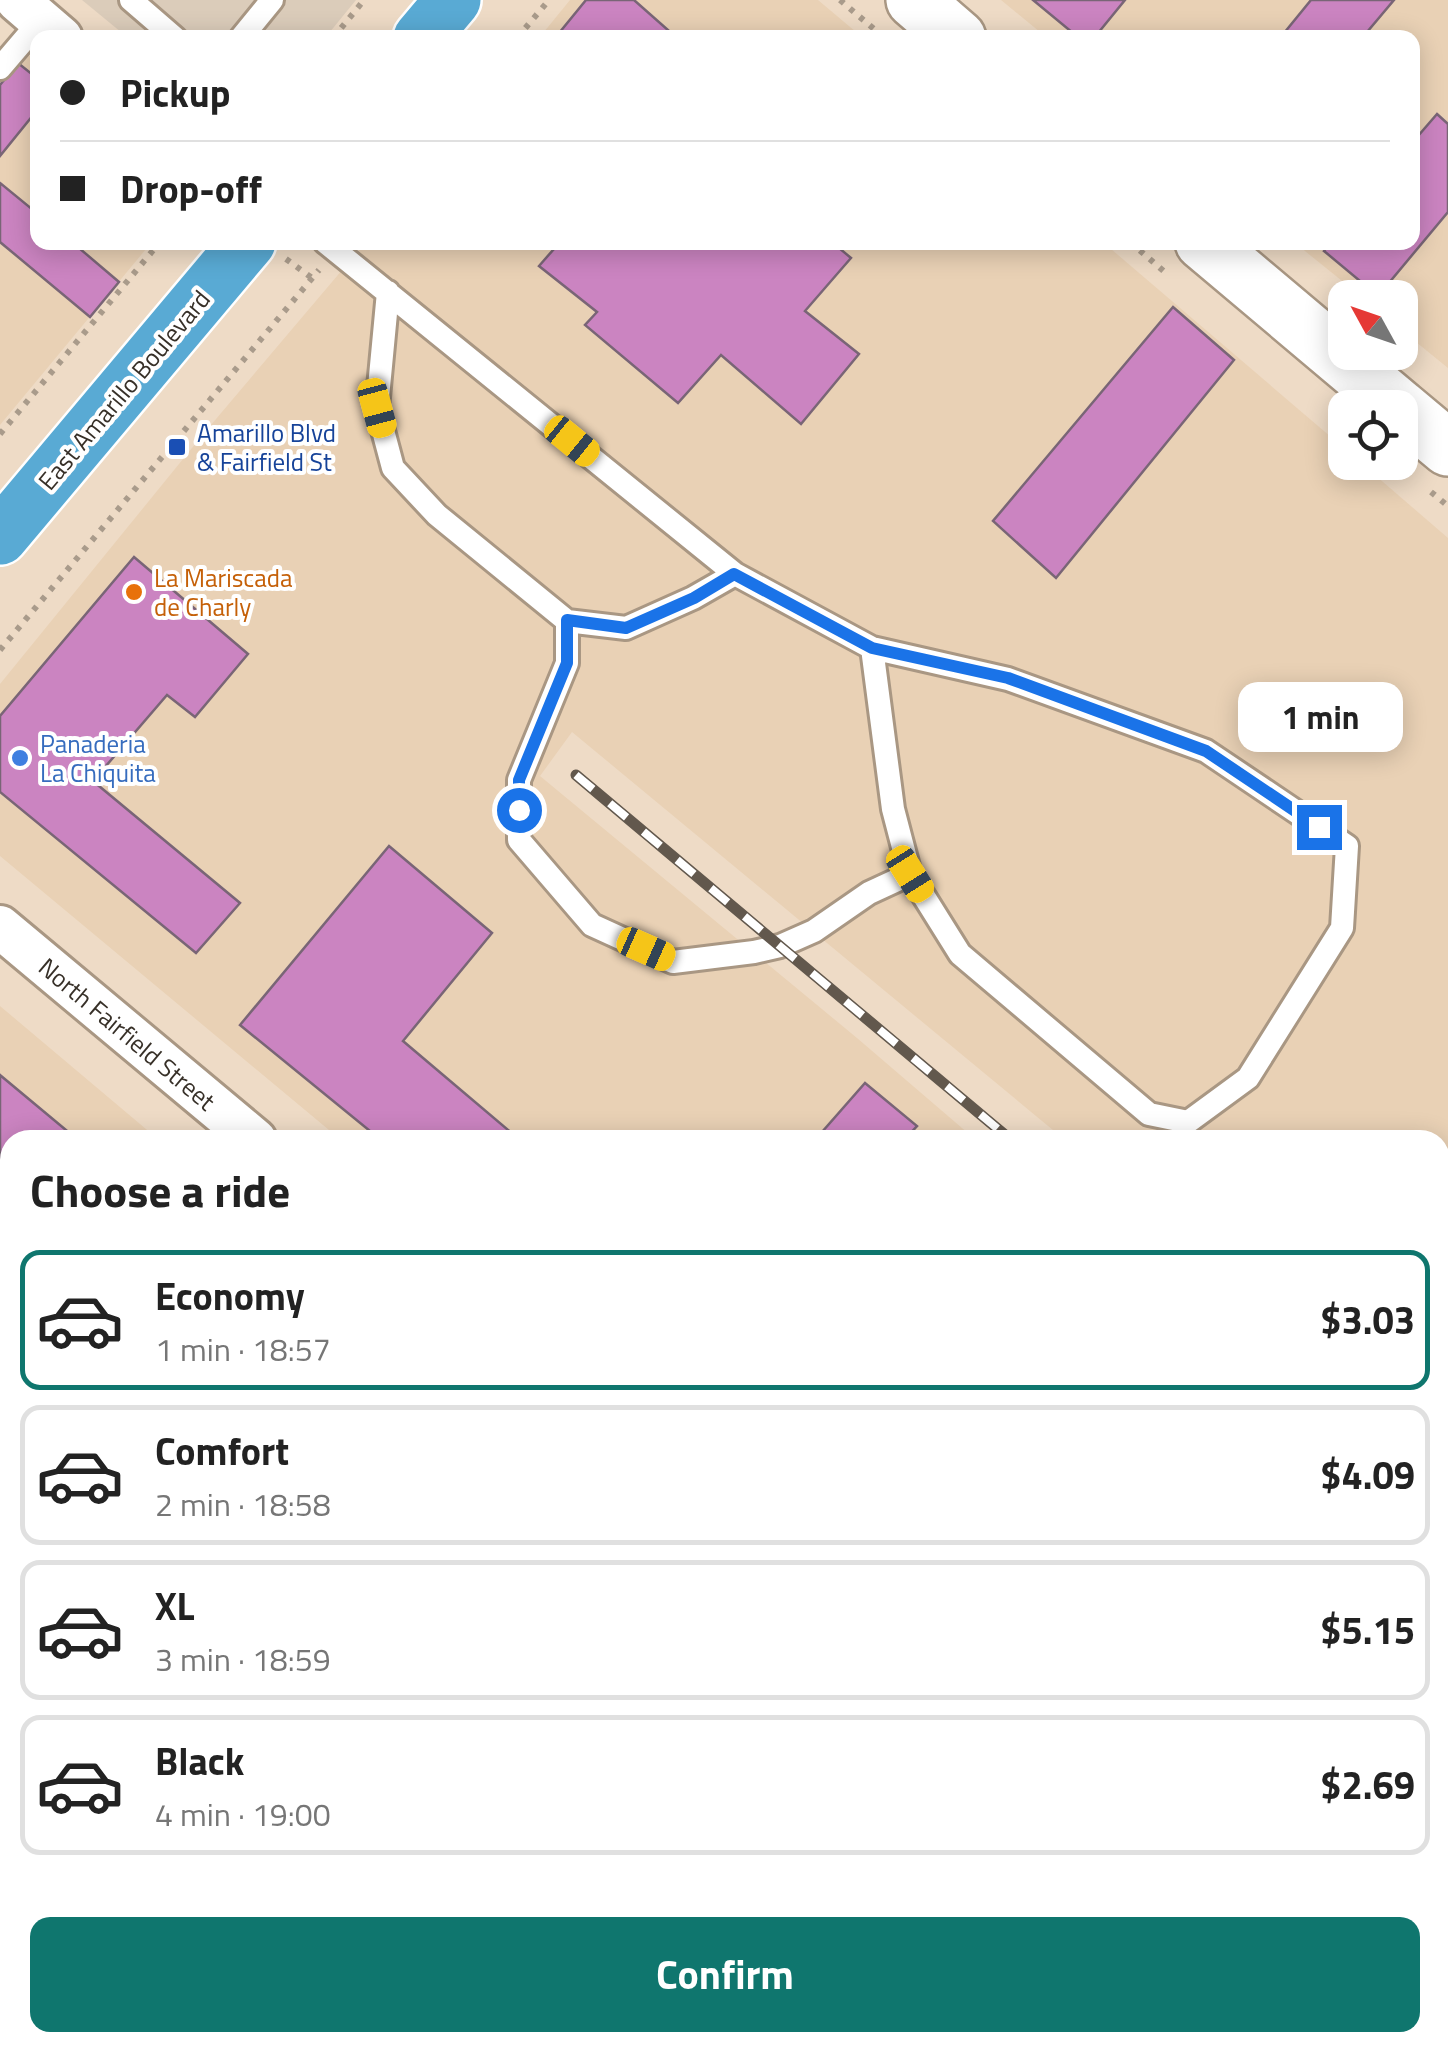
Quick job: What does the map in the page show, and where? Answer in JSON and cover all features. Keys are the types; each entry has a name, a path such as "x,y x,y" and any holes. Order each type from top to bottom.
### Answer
{"highway":[{"path":"428,30 452,0"},
{"name":"East Amarillo Boulevard","path":"0,538 241,250"}],"main road":[{"path":"914,0 949,30"},
{"path":"1212,250 1379,390"},
{"path":"1418,423 1448,448"}],"street":[{"name":"North Fairfield Street","path":"0,928 242,1130"}],"lane":[{"path":"131,0 166,30"},
{"path":"248,30 272,0"},
{"path":"0,68 30,31"},
{"path":"336,250 734,574 872,648 1008,678 1206,751 1347,846 1342,928 1248,1078 1188,1122 1149,1114 960,954 910,874 894,809 872,648"},
{"path":"388,292 377,408 393,468 437,515 567,620 626,628 694,598 734,574"},
{"path":"567,620 567,663 519,780 519,840 592,925 673,962 754,952 814,931 869,893 910,874"}],"path":[{"path":"340,30 364,0"},
{"path":"524,30 549,0"},
{"path":"840,0 875,30"},
{"path":"0,434 153,250"},
{"path":"0,650 328,250"}],"shaded area":[{"path":"82,0 356,0 332,30 118,30"},
{"path":"570,0 818,0 854,30 546,30"},
{"path":"1001,0 1448,0 1448,368 1418,344 1418,280 1341,280 1304,250 1420,250 1420,30 1037,30"},
{"path":"25,52 30,56 30,250 145,250 0,425 0,85"},
{"path":"359,250 1112,250 1328,434 1328,480 1381,480 1448,538 1448,1130 1053,1130 572,732 540,776 964,1130 329,1130 0,856 0,684"},
{"path":"0,1006 147,1130 0,1130"}],"building":[{"path":"586,0 634,0 668,30 562,30"},
{"path":"1033,0 1125,0 1101,30 1069,30"},
{"path":"1311,0 1394,0 1369,30 1287,30"},
{"path":"18,63 30,73 30,119 0,156 0,85"},
{"path":"1437,114 1448,124 1448,212 1420,246 1420,134"},
{"path":"0,183 30,207 30,250 81,250 119,282 90,317 0,242"},
{"path":"553,250 842,250 851,258 805,311 859,354 801,424 721,355 678,403 585,325 597,312 539,266"},
{"path":"1325,250 1416,250 1391,280 1359,280"},
{"path":"1173,307 1234,360 1056,578 993,521"},
{"path":"134,557 248,654 195,717 167,695 93,781 240,903 196,953 0,792 0,716"},
{"path":"389,846 492,933 403,1041 508,1130 369,1130 240,1025"},
{"path":"0,1075 66,1130 0,1130"},
{"path":"865,1083 917,1126 913,1130 824,1130"}],"railway":[{"path":"576,775 999,1130"}],"place":[{"name":"Amarillo Blvd & Fairfield St","path":"177,447"},
{"name":"La Mariscada de Charly","path":"134,592"},
{"name":"Panaderia La Chiquita","path":"20,758"}],"route":[{"path":"519,810 519,780 567,663 567,620 626,628 694,598 734,574 872,648 1008,678 1206,751 1319,827"}]}
